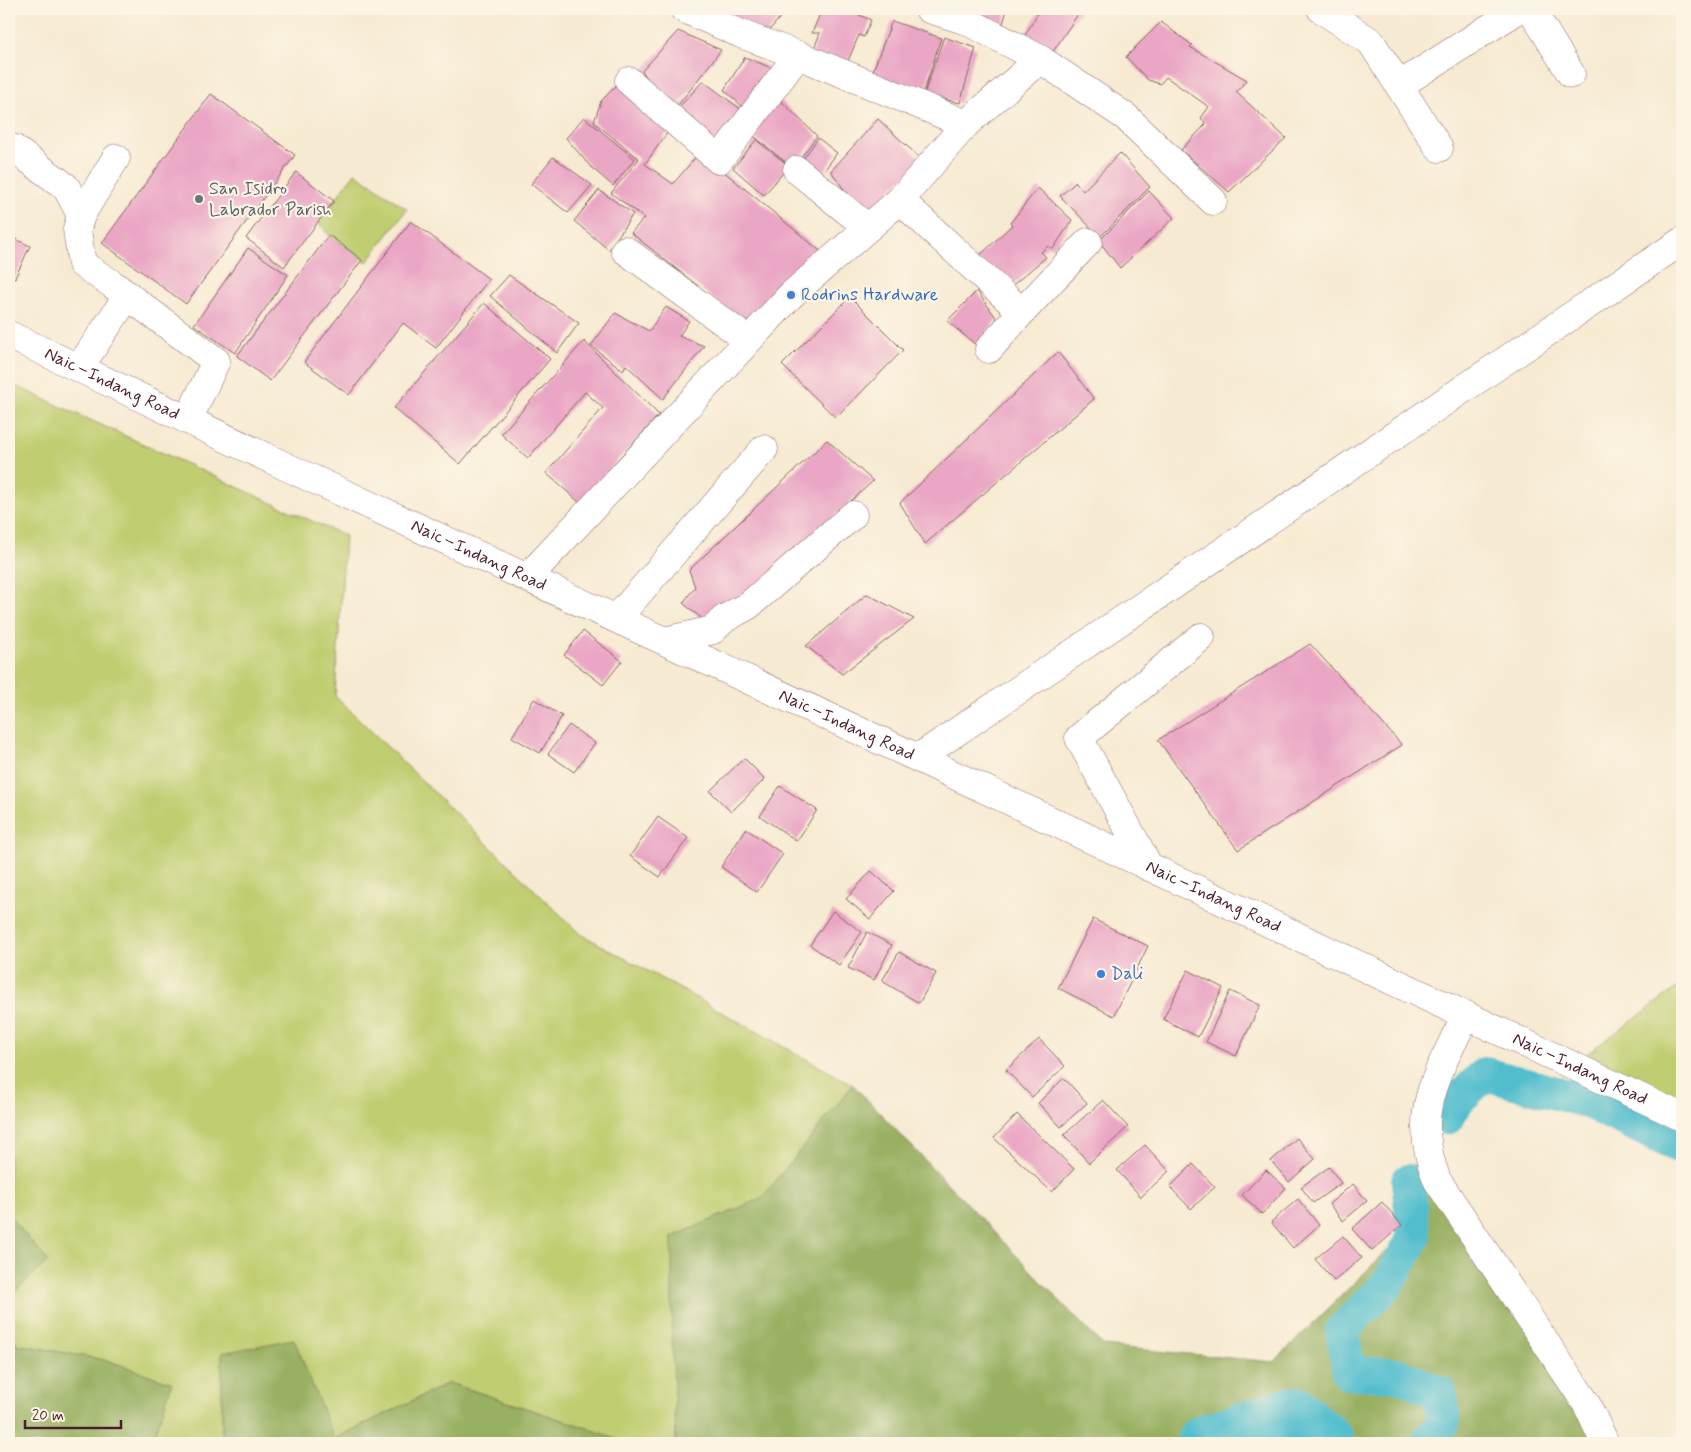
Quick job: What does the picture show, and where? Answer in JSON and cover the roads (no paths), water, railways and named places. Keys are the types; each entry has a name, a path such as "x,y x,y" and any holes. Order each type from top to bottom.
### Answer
{"street":[{"path":"684,9 741,34 798,55 966,124"},
{"path":"929,9 967,21 1040,59 1126,117 1213,202"},
{"path":"1321,9 1371,42 1439,148"},
{"path":"1400,85 1519,9"},
{"path":"1531,9 1571,74"},
{"path":"629,81 719,160 798,55"},
{"path":"528,577 791,295 900,200 966,124 1040,59"},
{"path":"13,148 66,187 81,215"},
{"path":"116,158 81,215 77,228 82,264 128,295 216,361 188,420"},
{"path":"797,170 867,228"},
{"path":"900,200 1022,312"},
{"path":"918,758 1682,241"},
{"path":"989,349 1088,242"},
{"path":"625,250 748,340"},
{"path":"79,368 128,295"},
{"name":"Naic–Indang Road","path":"9,335 188,420 918,758 1682,1117"},
{"path":"617,618 764,448"},
{"path":"665,641 712,630 724,619 749,605 853,515"},
{"path":"1149,867 1079,738 1201,637"},
{"path":"1466,1015 1431,1090 1426,1114 1426,1141 1429,1160 1437,1180 1586,1403 1605,1443"}],"waterway":[{"path":"1447,1118 1460,1098 1485,1074 1586,1101 1682,1148"},
{"path":"1408,1181 1414,1237 1387,1285 1342,1330 1349,1373 1399,1375 1440,1393 1444,1420 1427,1443"},
{"path":"1205,1443 1294,1415 1326,1443"}],"place":[{"name":"San Isidro Labrador Parish","path":"199,199"},
{"name":"Rodrins Hardware","path":"791,295"},
{"name":"Dali","path":"1101,974"}]}
